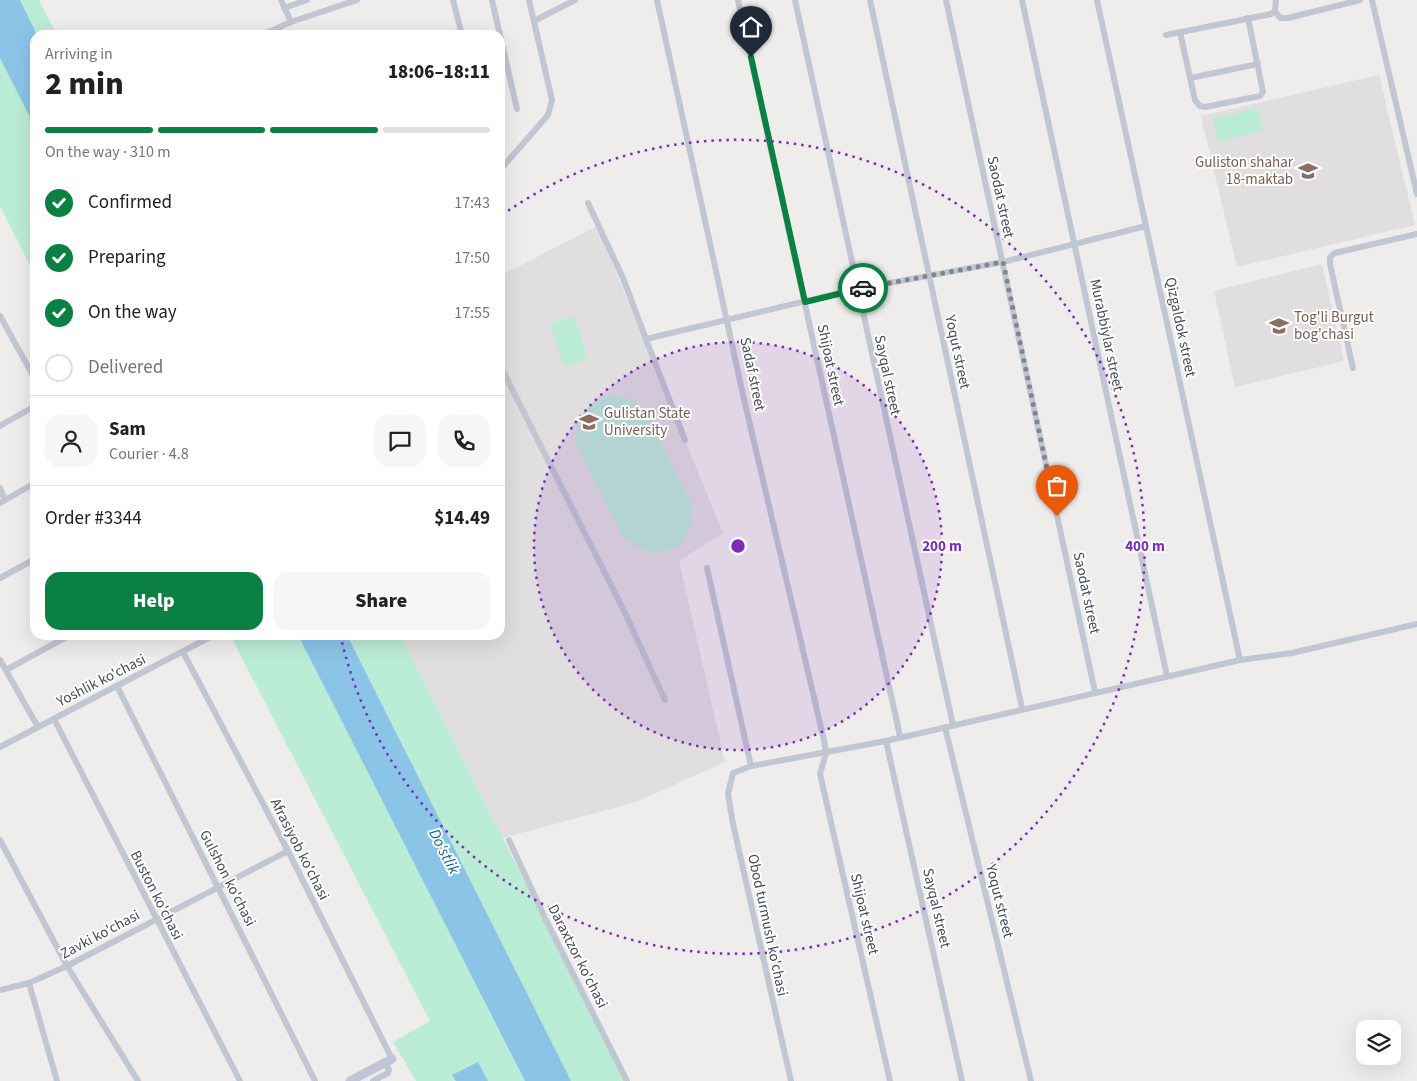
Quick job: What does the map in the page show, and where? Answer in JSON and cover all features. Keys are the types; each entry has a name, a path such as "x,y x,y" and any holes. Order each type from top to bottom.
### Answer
{"street":[{"path":"280,0 291,22"},
{"path":"284,8 307,0"},
{"path":"273,30 335,6 356,0"},
{"path":"453,0 461,30"},
{"path":"492,0 499,30"},
{"path":"505,164 548,115 552,100 529,0"},
{"path":"534,21 575,0"},
{"name":"Sadaf street","path":"657,0 743,395 826,753"},
{"name":"Shijoat street","path":"738,0 900,736"},
{"name":"Sayqal street","path":"795,0 953,725"},
{"name":"Yoqut street","path":"870,0 1022,708"},
{"name":"Saodat street","path":"946,0 1095,692"},
{"name":"Murabbiylar street","path":"1022,0 1167,676"},
{"name":"Qizgaldok street","path":"1097,0 1240,660"},
{"path":"1276,0 1275,11 1280,18 1288,18 1360,0"},
{"path":"1372,0 1417,194"},
{"path":"1166,35 1275,11"},
{"path":"1180,32 1195,100 1200,106 1205,107 1260,96 1263,87 1248,18"},
{"path":"505,57 517,109"},
{"path":"1190,78 1258,64"},
{"path":"588,203 623,278 686,440"},
{"path":"646,339 857,289 1003,262 1146,226"},
{"path":"1353,368 1330,264 1330,256 1335,253 1417,234"},
{"path":"0,316 30,370"},
{"path":"505,376 625,613 665,700"},
{"path":"0,426 30,409"},
{"path":"0,488 3,501 30,486"},
{"path":"0,578 30,562"},
{"path":"706,568 752,766 886,741 900,736 1167,676 1240,660 1292,653 1417,624"},
{"path":"6,670 61,640"},
{"name":"Yoshlik ko'chasi","path":"0,747 205,640"},
{"name":"Afrasiyob ko'chasi","path":"183,652 288,851 388,1060"},
{"path":"0,660 38,726"},
{"name":"Gulshon ko'chasi","path":"117,686 316,1081"},
{"name":"Buston ko'chasi","path":"54,718 155,919 240,1081"},
{"name":"Yoqut street","path":"945,726 1031,1081"},
{"name":"Sayqal street","path":"886,741 962,1081"},
{"name":"Shijoat street","path":"826,753 820,774 890,1081"},
{"name":"Obod turmush ko'chasi","path":"752,766 733,773 728,794 733,824 791,1081"},
{"path":"0,840 66,966 138,1081"},
{"name":"Daraxtzor ko'chasi","path":"509,840 545,918 627,1081"},
{"name":"Zavki ko'chasi","path":"0,990 29,983 66,966 288,851"},
{"path":"29,983 57,1081"},
{"path":"350,1081 388,1060 388,1073 373,1081"}],"shaded area":[{"name":"Guliston shahar 18-maktab","path":"1379,75 1415,225 1237,267 1201,116"},
{"name":"Gulistan State University","path":"597,226 723,533 679,561 725,762 636,802 502,838 403,640 505,640 505,273"},
{"name":"Tog'li Burgut bog'chasi","path":"1322,264 1344,361 1235,387 1214,291"}],"green space":[{"path":"0,0 39,0 54,30 30,30 30,265 0,206"},
{"path":"1257,108 1263,131 1218,142 1213,119"},
{"path":"574,316 588,359 564,367 550,324"},
{"path":"614,395 632,401 646,412 691,502 692,518 688,531 681,541 672,548 661,552 648,551 635,546 623,536 577,446 577,427 583,412 596,401"},
{"path":"233,640 403,640 626,1081 416,1081 393,1042 430,1021"}],"water":[{"path":"0,0 20,0 35,30 30,30 30,117 0,58"},
{"name":"Do'stlik","path":"301,640 350,640 571,1081 525,1081"},
{"path":"478,1062 488,1081 456,1081 452,1075"}],"way so far":[{"path":"863,288 1003,262 1057,516"}],"place":[{"name":"Guliston shahar 18-maktab","path":"1308,171"},
{"name":"Tog'li Burgut bog'chasi","path":"1279,326"},
{"name":"Gulistan State University","path":"589,422"}],"route":[{"path":"751,57 805,302 863,288"}]}
